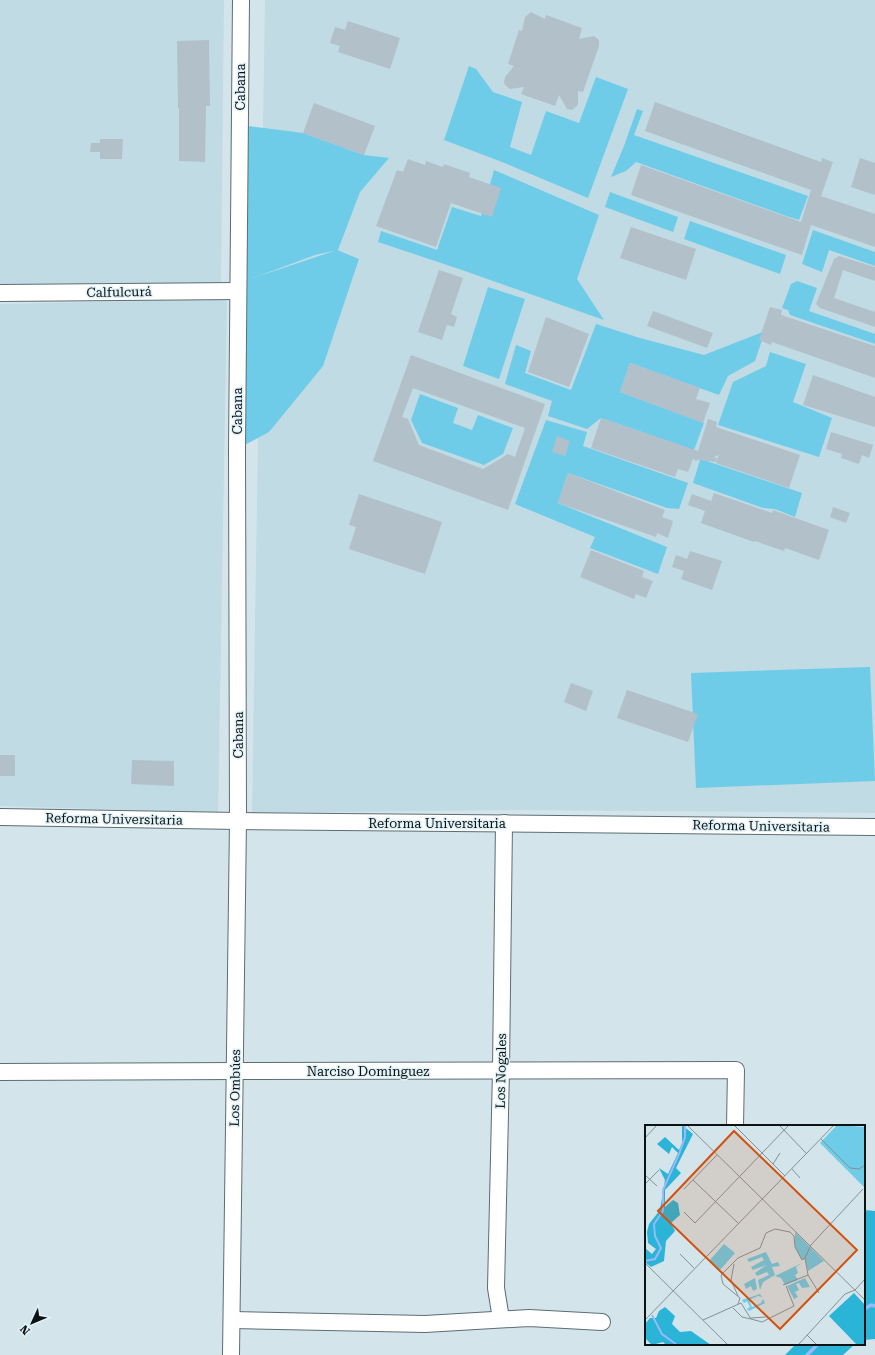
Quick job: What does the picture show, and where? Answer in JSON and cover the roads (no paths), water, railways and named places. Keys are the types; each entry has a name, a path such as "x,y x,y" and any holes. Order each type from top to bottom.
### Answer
{"street":[{"name":"Cabana","path":"238,821 238,291 241,0"},
{"name":"Calfulcurá","path":"0,293 238,291"},
{"name":"Reforma Universitaria","path":"0,817 238,821 875,827"},
{"name":"Los Ombúes","path":"231,1355 236,1071 238,821"},
{"name":"Los Nogales","path":"501,1319 496,1288 501,1070 504,823"},
{"name":"Narciso Domínguez","path":"0,1072 736,1070 735,1125"},
{"path":"232,1320 425,1324 529,1318 602,1322"}],"waterway":[{"path":"865,1308 871,1305 875,1306"},
{"path":"807,1355 817,1345"}]}
